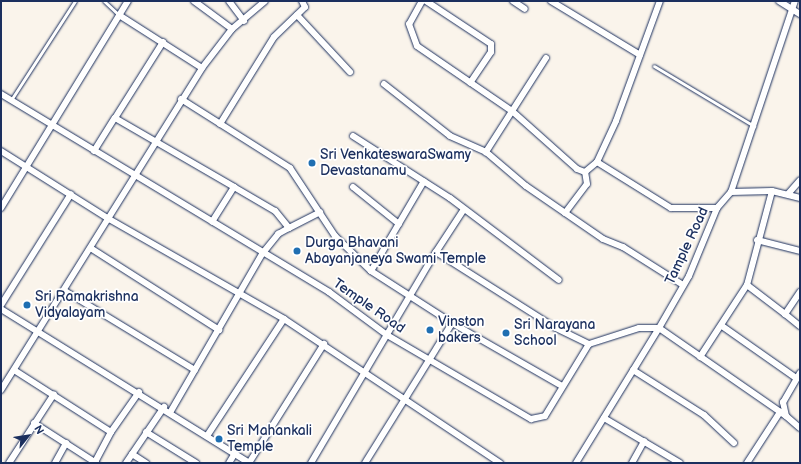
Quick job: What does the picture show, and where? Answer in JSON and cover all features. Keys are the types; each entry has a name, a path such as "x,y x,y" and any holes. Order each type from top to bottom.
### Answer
{"street":[{"path":"1,208 128,1"},
{"path":"194,1 232,29"},
{"path":"1,390 92,249 134,175 202,68 232,29 244,21 265,1"},
{"path":"220,124 274,37 297,16 304,7 302,1"},
{"path":"422,1 411,16 410,36 429,57 512,111 577,169 585,172"},
{"path":"426,1 491,44 491,52 470,83"},
{"path":"513,1 526,9"},
{"path":"551,1 640,56"},
{"path":"585,172 597,162 640,56 660,1"},
{"path":"779,1 800,14"},
{"name":"Tample Road","path":"576,463 659,328 683,285 717,208 731,192 796,1"},
{"path":"231,2 244,21"},
{"path":"119,15 202,68"},
{"path":"297,16 350,72"},
{"path":"94,151 162,42"},
{"path":"486,152 546,58"},
{"path":"384,84 450,136 486,152 565,213 683,285"},
{"name":"Temple Road","path":"1,94 50,127 94,151 262,254 329,292 388,334 530,419 545,416 589,344"},
{"path":"181,99 290,168 336,236 371,271 452,323 562,386"},
{"path":"115,118 275,211 289,228"},
{"path":"353,136 424,181 559,280"},
{"path":"1,151 71,194 109,220 284,319 324,344 405,401 500,463"},
{"path":"597,162 671,208 717,208"},
{"path":"565,213 587,184 585,172"},
{"path":"788,194 800,180"},
{"path":"371,271 424,181"},
{"path":"212,222 234,187"},
{"path":"353,187 399,224"},
{"path":"731,192 772,191 800,198"},
{"path":"700,357 722,326 747,285 757,240 772,191"},
{"path":"1,305 71,194"},
{"path":"311,463 436,252 464,209"},
{"path":"171,411 241,295 262,254 278,234 320,212"},
{"path":"757,240 800,251"},
{"path":"92,249 219,330"},
{"path":"436,252 554,327 589,344 639,328 659,328 786,416 800,428"},
{"path":"747,285 800,326"},
{"path":"65,291 195,370"},
{"path":"785,314 800,292"},
{"path":"1,308 38,332 171,411 207,436 235,452 249,463 324,344"},
{"path":"207,436 284,319"},
{"path":"365,463 405,401 452,323"},
{"path":"722,326 798,375 783,402 786,416"},
{"path":"14,370 112,432"},
{"path":"633,370 704,414 734,443"},
{"path":"34,423 95,463 112,432 139,392"},
{"path":"9,463 54,394"},
{"path":"126,463 164,407"},
{"path":"746,463 780,412"},
{"path":"604,418 680,463"},
{"path":"146,432 196,463"},
{"path":"632,463 644,441"},
{"path":"55,463 66,444"},
{"path":"228,463 235,452"},
{"path":"132,454 146,463"}],"lane":[{"path":"11,100 75,1"},
{"path":"104,1 119,15"},
{"path":"654,66 754,126"}],"place":[{"name":"Sri VenkateswaraSwamy Devastanamu","path":"312,163"},
{"name":"Durga Bhavani Abayanjaneya Swami Temple","path":"297,251"},
{"name":"Sri Ramakrishna Vidyalayam","path":"27,305"},
{"name":"Vinston bakers","path":"430,330"},
{"name":"Sri Narayana School","path":"506,333"},
{"name":"Sri Mahankali Temple","path":"219,439"}]}
